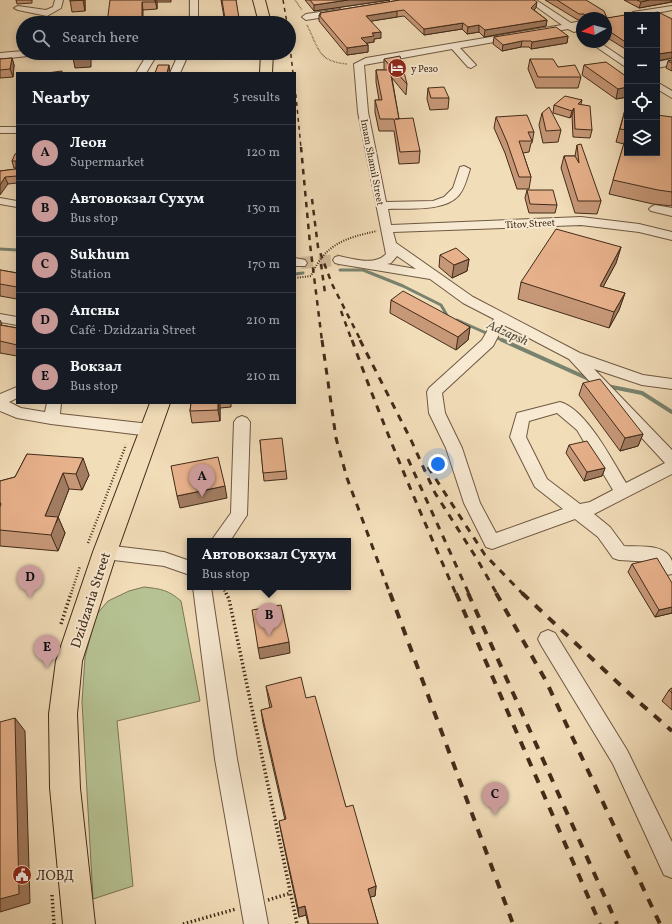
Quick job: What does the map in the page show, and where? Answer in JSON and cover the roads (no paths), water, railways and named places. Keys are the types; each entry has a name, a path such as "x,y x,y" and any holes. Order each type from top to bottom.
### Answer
{"highway":[{"path":"259,0 263,16"},
{"path":"266,72 267,60"},
{"name":"Dzidzaria Street","path":"79,924 65,788 63,714 69,661 105,552 160,404"}],"street":[{"path":"18,8 47,13 58,8 59,0"},
{"path":"194,0 194,16"},
{"path":"530,0 576,30"},
{"path":"652,3 672,15"},
{"path":"651,12 672,8"},
{"path":"306,17 345,11"},
{"path":"454,46 576,25"},
{"path":"454,46 471,65"},
{"name":"Imam Shamil Street","path":"389,244 363,112 363,62 454,46"},
{"path":"602,48 624,63"},
{"path":"0,56 16,54"},
{"path":"142,72 149,60"},
{"path":"175,72 181,60"},
{"path":"660,64 672,62"},
{"path":"660,87 672,95"},
{"path":"0,130 16,130"},
{"path":"381,206 434,204 446,200 458,192 464,169"},
{"path":"0,201 16,204"},
{"path":"655,209 672,212"},
{"name":"Titov Street","path":"386,229 581,221 639,228 672,236"},
{"path":"369,265 387,260 392,254 389,244"},
{"path":"389,244 500,322 574,356 642,380 672,384"},
{"path":"339,260 435,276"},
{"path":"0,318 16,321"},
{"path":"500,322 488,343 434,392 437,413 454,448 472,503 492,542 577,511 593,508 672,467"},
{"path":"574,356 592,373 672,460"},
{"path":"0,400 16,392"},
{"path":"0,404 16,413 51,419 150,430"},
{"path":"51,419 54,404"},
{"path":"623,492 582,426 560,407 522,417 518,437 540,483 604,532 618,553 657,555 667,568"},
{"path":"222,538 239,515 242,422"},
{"path":"105,552 164,559 187,567"},
{"path":"202,590 226,759 256,924"},
{"path":"548,639 620,757 672,866"}],"waterway":[{"path":"190,0 190,16"},
{"name":"Adzapsh","path":"0,249 16,250"},
{"name":"Adzapsh","path":"340,270 363,270 403,286 441,305 448,317"},
{"name":"Adzapsh","path":"296,274 303,273"},
{"name":"Adzapsh","path":"457,320 504,341"},
{"name":"Adzapsh","path":"502,340 591,380"},
{"name":"Adzapsh","path":"607,386 642,393 672,412"}],"tunnel":[{"path":"301,263 339,260"}],"railway":[{"path":"283,0 286,16"},
{"path":"292,60 293,72"},
{"path":"296,96 301,148"},
{"path":"301,147 310,244 322,341"},
{"path":"312,199 318,247 332,284 361,341"},
{"path":"321,264 325,293"},
{"path":"341,311 352,341"},
{"path":"322,340 336,438 347,478 390,594"},
{"path":"352,340 402,468 456,594"},
{"path":"360,340 411,440 435,493 477,559 497,594"},
{"path":"408,459 469,594"},
{"path":"428,467 485,555 522,593"},
{"path":"390,593 513,924"},
{"path":"456,593 600,924"},
{"path":"468,593 617,924"},
{"path":"496,593 546,681 660,924"},
{"path":"522,593 632,696 672,731"}],"place":[{"name":"у Резо","path":"397,68"},
{"name":"Леон","path":"202,497"},
{"name":"Апсны","path":"30,598"},
{"name":"Автовокзал Сухум","path":"269,636"},
{"name":"Вокзал","path":"47,668"},
{"name":"Sukhum","path":"495,815"},
{"name":"ЛОВД","path":"22,875"}]}
